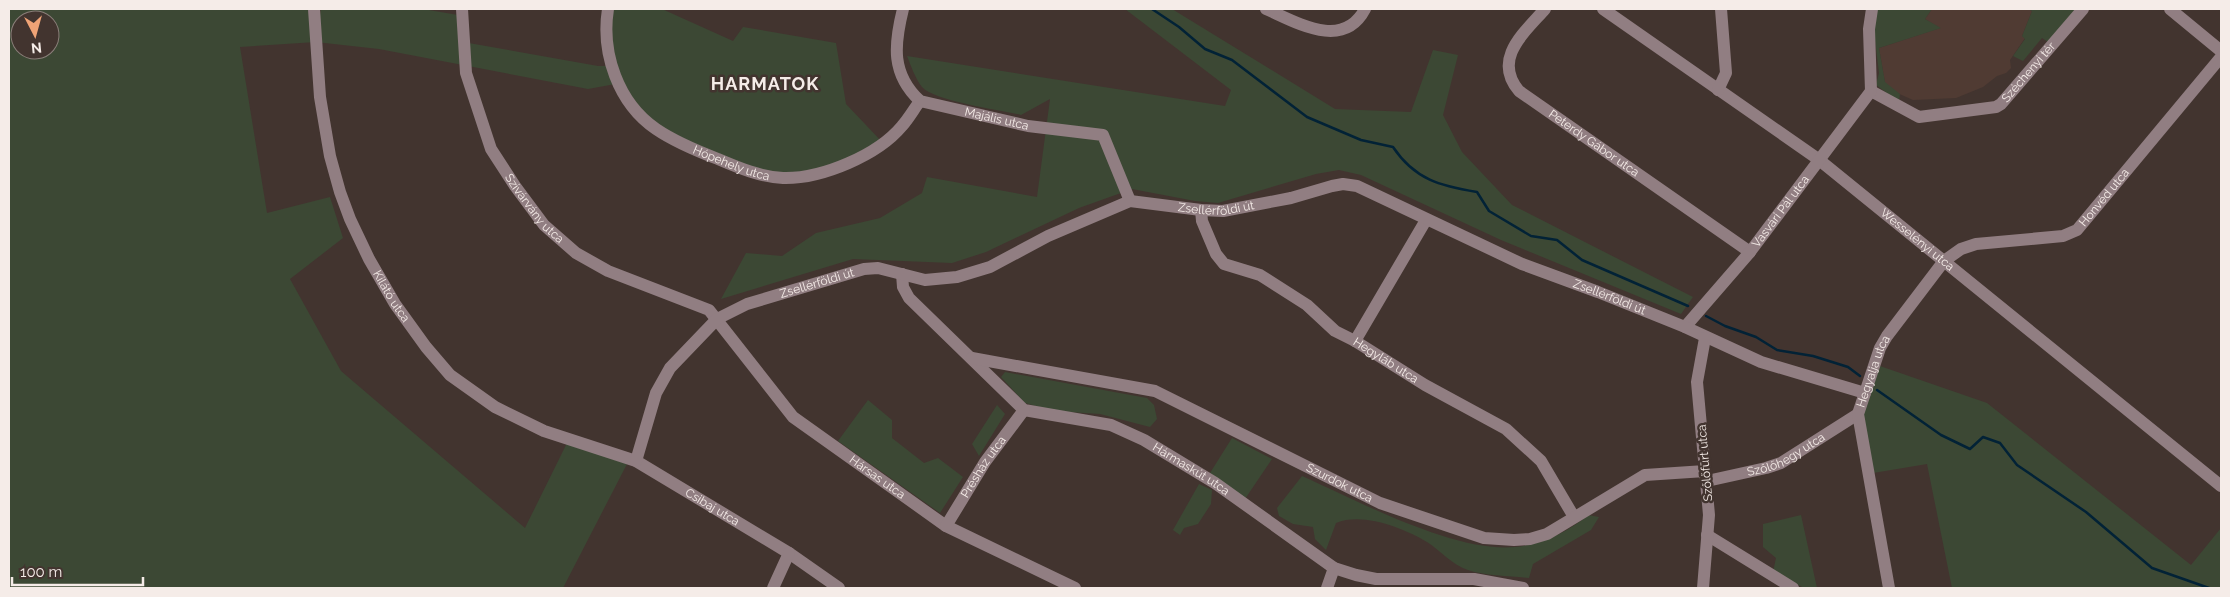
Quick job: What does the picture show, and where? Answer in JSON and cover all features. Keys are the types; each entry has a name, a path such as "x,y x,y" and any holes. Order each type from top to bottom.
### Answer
{"street":[{"name":"Kilátó utca","path":"314,9 320,97 330,156 340,192 350,218 369,259 395,304 421,340 450,374 495,407 544,431 636,461"},
{"name":"Szivárvány utca","path":"462,9 466,73 491,149 544,225 576,253 608,271 709,310 717,319"},
{"name":"Hópehely utca","path":"608,9 606,39 611,66 625,95 644,119 657,130 743,169 784,178 811,174 845,165 883,143 902,126 920,101"},
{"path":"903,9 896,45 898,65 902,79 910,92 920,101"},
{"path":"1266,9 1314,30 1325,31 1346,27 1365,9"},
{"name":"Peterdy Gábor utca","path":"1545,9 1516,42 1509,55 1508,70 1511,81 1519,91 1750,252"},
{"name":"Wesselényi utca","path":"1603,9 1818,159 2221,486"},
{"path":"1718,90 1726,74 1721,9"},
{"path":"1871,91 1869,29 1872,9"},
{"name":"Széchenyi tér","path":"1871,91 1919,118 1996,107 2025,79 2083,9"},
{"path":"2170,9 2221,51"},
{"name":"Honvéd utca","path":"1944,261 1961,249 1976,244 2063,236 2078,230 2221,57"},
{"name":"Vasvári Pál utca","path":"1686,327 1750,252 1818,159 1871,91"},
{"name":"Majális utca","path":"920,101 1028,126 1103,136 1130,201"},
{"name":"Zsellérföldi út","path":"636,461 656,393 670,368 717,319 747,304 864,268 878,268 924,280 957,277 982,270 1048,236 1130,201 1223,211 1254,206 1343,184 1357,186 1522,264 1686,327 1705,338 1761,362 1864,393"},
{"name":"Hegyláb utca","path":"1201,210 1202,221 1216,254 1224,264 1260,275 1307,305 1336,331 1425,385 1506,429 1542,461 1574,516"},
{"path":"1355,341 1426,220"},
{"name":"Hegyalja utca","path":"1888,588 1858,414 1880,348 1944,261"},
{"path":"902,274 903,287 909,298 1024,410"},
{"name":"Hársas utca","path":"717,319 793,416 946,526 1075,588"},
{"name":"Szőlőfürt utca","path":"1703,588 1709,515 1697,382 1705,338"},
{"name":"Szurdok utca","path":"972,358 1155,391 1380,503 1484,538 1530,539 1547,534 1644,475 1706,476"},
{"name":"Présház utca","path":"946,526 985,462 1024,410"},
{"name":"Hármaskút utca","path":"1024,410 1111,425 1144,440 1215,482 1334,568 1376,579 1474,579 1523,588"},
{"name":"Szőlőhegy utca","path":"1706,476 1766,468 1781,463 1858,414"},
{"name":"Csibaj utca","path":"636,461 789,553 839,588"},
{"path":"1708,535 1793,588"},
{"path":"773,588 789,553"},
{"path":"1327,588 1334,568"}],"shaded area":[{"path":"1932,9 2028,9 2032,11 2022,36 2025,38 2010,60 2011,68 2006,73 1997,76 1983,87 1956,98 1913,100 1895,92 1885,83 1879,48 1940,28 1925,19"}],"green space":[{"path":"9,9 314,9 316,38 321,9 423,9 458,15 463,42 598,66 610,66 608,9 662,9 733,41 743,27 836,43 846,104 883,143 835,168 767,176 657,130 621,83 588,89 379,49 316,42 240,47 267,213 330,197 343,238 290,279 341,371 525,528 567,443 627,464 563,588 9,588"},
{"path":"1125,9 1172,9 1335,109 1411,112 1433,50 1458,55 1443,115 1462,152 1512,205 1693,297 1681,314 1501,240 1361,175 1339,170 1316,174 1218,203 1195,201 1132,189 1079,208 986,252 952,263 853,259 721,299 746,253 782,256 816,233 880,218 922,193 927,177 1037,197 1050,99 1021,115 953,101 940,97 922,87 915,76 907,56 1225,106 1231,90"},
{"path":"1877,9 1932,9 1925,19 1941,28 1879,48 1885,82 1900,94 1899,102 1876,85 1879,73 1874,32"},
{"path":"2028,9 2076,9 2048,42 2042,38 2023,61 2013,56 2025,39 2022,36 2032,11"},
{"path":"1877,365 1987,403 2191,565 2221,528 2221,588 1952,588 1927,464 1873,473 1862,416"},
{"path":"1005,372 1147,398 1154,405 1157,419 1150,427 1100,414 1054,411 1025,403 1001,377"},
{"path":"868,400 892,420 892,438 924,463 938,458 963,477 940,513 838,441"},
{"path":"997,405 1005,414 979,456 972,444"},
{"path":"1232,438 1272,459 1245,499 1210,473"},
{"path":"1302,476 1378,511 1436,534 1491,547 1515,547 1534,544 1554,537 1588,515 1599,517 1591,530 1533,564 1529,578 1490,575 1462,568 1427,542 1395,527 1370,520 1358,519 1336,523 1326,550 1315,539 1313,527 1293,524 1279,516 1277,508"},
{"path":"1199,484 1212,490 1211,504 1198,524 1184,528 1180,535 1173,530"},
{"path":"1801,515 1817,588 1804,588 1773,572 1776,558 1763,547 1763,524"}],"waterway":[{"path":"1152,9 1179,27 1205,49 1232,60 1307,117 1361,140 1393,147 1401,158 1420,174 1440,184 1477,192 1489,211 1531,236 1557,240 1582,260 1688,306"},
{"path":"1706,316 1725,326 1756,337 1777,350 1813,356 1848,367 1860,376"},
{"path":"1877,390 1941,435 1970,449 1983,437 2000,443 2017,465 2086,512 2152,568 2209,588"}],"district":[{"name":"HARMATOK","path":"765,84"}]}
